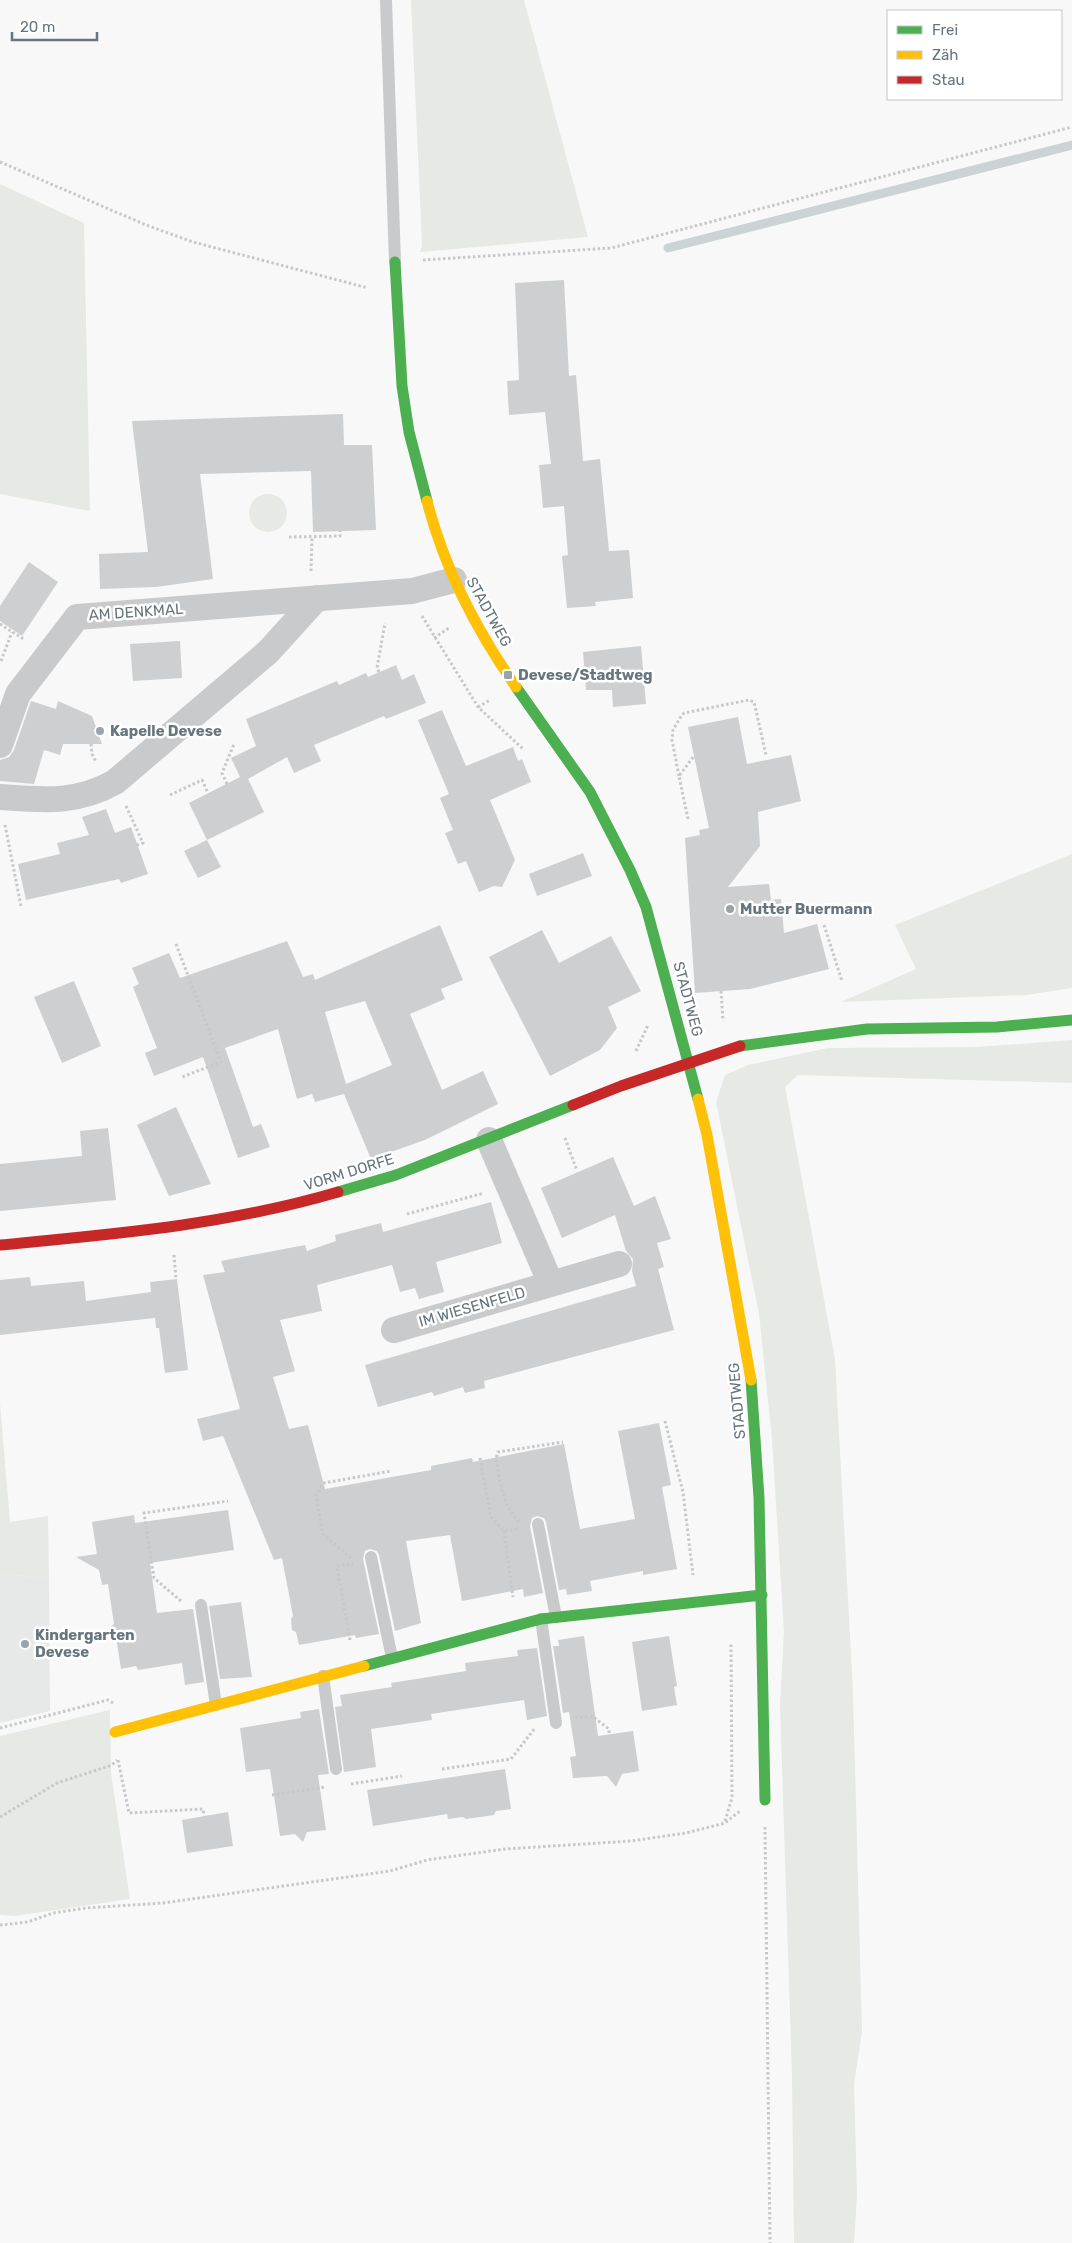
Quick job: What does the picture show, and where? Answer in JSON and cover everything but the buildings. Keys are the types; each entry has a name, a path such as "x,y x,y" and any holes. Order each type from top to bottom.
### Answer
{"street":[{"name":"STADTWEG","path":"395,262 402,386 408,432 433,526 454,580 499,660 590,792 614,836 646,907 690,1063 708,1135 750,1370 759,1498 765,1800"},
{"name":"AM DENKMAL","path":"0,745 18,694 77,617 314,589 412,591 454,580"},
{"path":"2,807 72,798 97,791 115,782 268,652 314,589"},
{"name":"VORM DORFE","path":"0,1245 160,1230 239,1216 318,1198 382,1179 489,1140 621,1086 742,1044 867,1030 997,1027 1072,1020"},
{"path":"489,1140 551,1284"},
{"name":"IM WIESENFELD","path":"394,1330 619,1264"},
{"path":"115,1732 540,1619 762,1595"}],"lane":[{"path":"386,0 395,262"},
{"path":"535,1528 556,1617"},
{"path":"371,1557 392,1658"},
{"path":"201,1605 216,1705"},
{"path":"540,1619 556,1722"},
{"path":"323,1676 336,1770"}],"path":[{"path":"395,262 611,248 1072,128"},
{"path":"0,162 146,225 193,242 396,295"},
{"path":"289,537 340,536 340,531"},
{"path":"312,537 314,589"},
{"path":"412,591 420,612 434,638 478,707 530,755"},
{"path":"379,672 377,668 385,622"},
{"path":"0,624 31,645"},
{"path":"434,638 453,625"},
{"path":"1,661 12,632"},
{"path":"478,707 498,695"},
{"path":"688,819 672,740 676,724 684,713 749,700 754,702 766,755"},
{"path":"227,784 222,773 234,744"},
{"path":"679,776 694,756"},
{"path":"170,795 202,780 208,793"},
{"path":"126,806 143,843 138,845"},
{"path":"2,807 21,906"},
{"path":"824,926 842,980"},
{"path":"176,944 221,1062 182,1077"},
{"path":"721,991 723,1024"},
{"path":"635,1053 646,1034 650,1020"},
{"path":"555,1114 577,1171"},
{"path":"407,1214 492,1191"},
{"path":"174,1253 176,1279"},
{"path":"665,1421 683,1492 696,1602"},
{"path":"535,1528 523,1525 509,1513 502,1491 496,1455 500,1451 563,1442"},
{"path":"480,1458 491,1517 504,1531 514,1594 507,1627"},
{"path":"354,1668 337,1566 357,1563 323,1534 316,1495 324,1483 392,1471"},
{"path":"203,1619 154,1578 144,1513 228,1501"},
{"path":"504,1531 535,1528"},
{"path":"725,1823 732,1798 731,1598"},
{"path":"0,1728 108,1700 153,1722"},
{"path":"442,1768 511,1759 554,1704"},
{"path":"556,1722 592,1716 609,1729 610,1735"},
{"path":"0,1818 57,1783 112,1765 124,1752"},
{"path":"118,1759 129,1813 203,1810 204,1816"},
{"path":"0,1925 28,1922 53,1913 86,1908 162,1903 390,1871 427,1860 505,1850 686,1834 725,1823 744,1807 765,1800 770,2243"}],"shaded area":[{"path":"411,0 524,0 588,237 420,252 422,245"},
{"path":"0,184 84,223 90,511 0,494"},
{"path":"268,494 282,499 287,513 282,527 268,532 254,527 249,513 254,499"},
{"path":"1072,854 1072,988 1027,995 841,1002 916,969 895,925"},
{"path":"1072,1040 1072,1083 798,1075 785,1087 835,1359 853,1691 862,2032 854,2084 857,2195 854,2243 794,2243 792,2077 780,1705 784,1632 772,1439 759,1314 716,1102 725,1075 748,1065 828,1048 977,1047"},
{"path":"0,1403 10,1522 48,1516 49,1578 0,1574"},
{"name":"Kindergarten Devese","path":"0,1574 49,1578 50,1711 0,1723"},
{"path":"110,1710 111,1773 130,1899 15,1916 0,1915 0,1736"}],"waterway":[{"path":"668,248 1072,145"}],"traffic: fast":[{"path":"395,262 402,386 409,432 427,501"},
{"path":"516,687 590,792 630,870 646,907 698,1099"},
{"path":"740,1046 867,1029 997,1027 1072,1020"},
{"path":"338,1192 396,1175 573,1105"},
{"path":"751,1380 759,1498 765,1800"},
{"path":"364,1666 541,1619 762,1595"}],"traffic: slow":[{"path":"427,501 452,575 463,598 488,644 516,687"},
{"path":"698,1099 707,1135 751,1380"},
{"path":"115,1732 364,1666"}],"traffic: jam":[{"path":"573,1105 621,1086 740,1046"},
{"path":"0,1245 170,1227 254,1213 338,1192"}],"place":[{"name":"Devese/Stadtweg","path":"508,675"},
{"name":"Kapelle Devese","path":"100,731"},
{"name":"Mutter Buermann","path":"730,909"},
{"name":"Kindergarten Devese","path":"25,1644"}]}
